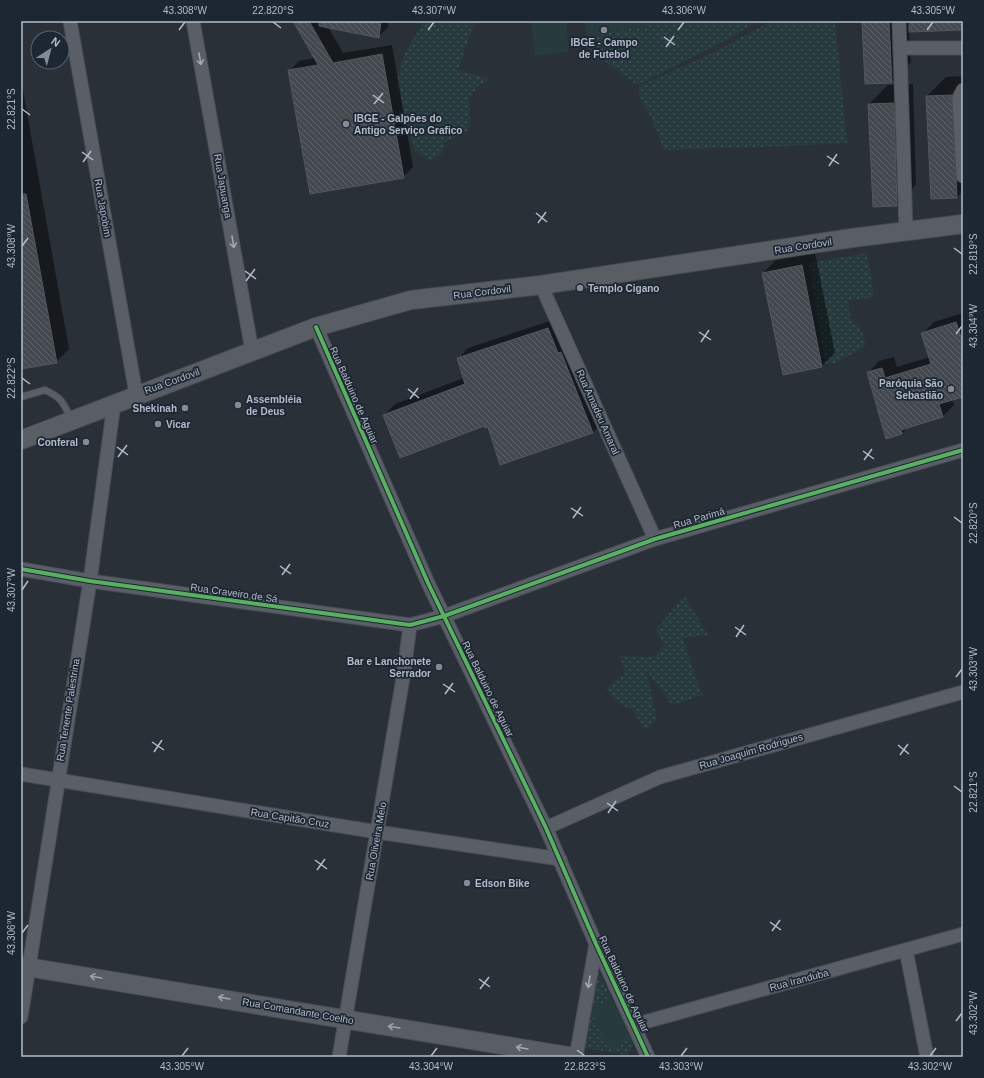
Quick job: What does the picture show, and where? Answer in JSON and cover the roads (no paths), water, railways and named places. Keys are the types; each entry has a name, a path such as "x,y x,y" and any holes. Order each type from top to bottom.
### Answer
{"main road":[{"name":"Rua Cordovil","path":"21,440 136,394 316,327 411,300 541,285 906,231 963,224"},
{"name":"Rua Comandante Coelho","path":"25,966 575,1057"}],"street":[{"name":"Rua Japobim","path":"70,21 136,394"},
{"name":"Rua Japuanga","path":"193,21 252,351"},
{"path":"899,21 906,231"},
{"path":"900,48 963,48"},
{"path":"963,90 959,98 963,176"},
{"name":"Rua Amadeu Amaral","path":"541,285 655,539"},
{"name":"Rua Balduino de Aguiar","path":"316,327 444,616 546,828 596,944 648,1057"},
{"name":"Rua Tenente Palestrina","path":"21,1017 25,966 90,581 114,404"},
{"name":"Rua Parimá","path":"444,616 655,539 963,450"},
{"name":"Rua Craveiro de Sá","path":"21,569 90,581 410,625 444,616"},
{"name":"Rua Oliveira Melo","path":"339,1057 404,672 410,625"},
{"name":"Rua Joaquim Rodrigues","path":"546,828 660,778 963,692"},
{"name":"Rua Capitão Cruz","path":"21,774 560,860"},
{"name":"Rua Iranduba","path":"634,1025 963,934"},
{"path":"575,1057 596,944"},
{"path":"906,950 927,1057"}],"lane":[{"path":"21,397 45,390 57,395 62,399 71,420"}],"place":[{"name":"IBGE - Campo de Futebol","path":"604,30"},
{"name":"IBGE - Galpões do Antigo Serviço Grafico","path":"346,124"},
{"name":"Templo Cigano","path":"580,288"},
{"name":"Paróquia São Sebastião","path":"951,389"},
{"name":"Assembléia de Deus","path":"238,405"},
{"name":"Shekinah","path":"185,408"},
{"name":"Vicar","path":"158,424"},
{"name":"Conferal","path":"86,442"},
{"name":"Bar e Lanchonete Serrador","path":"439,667"},
{"name":"Edson Bike","path":"467,883"}]}
